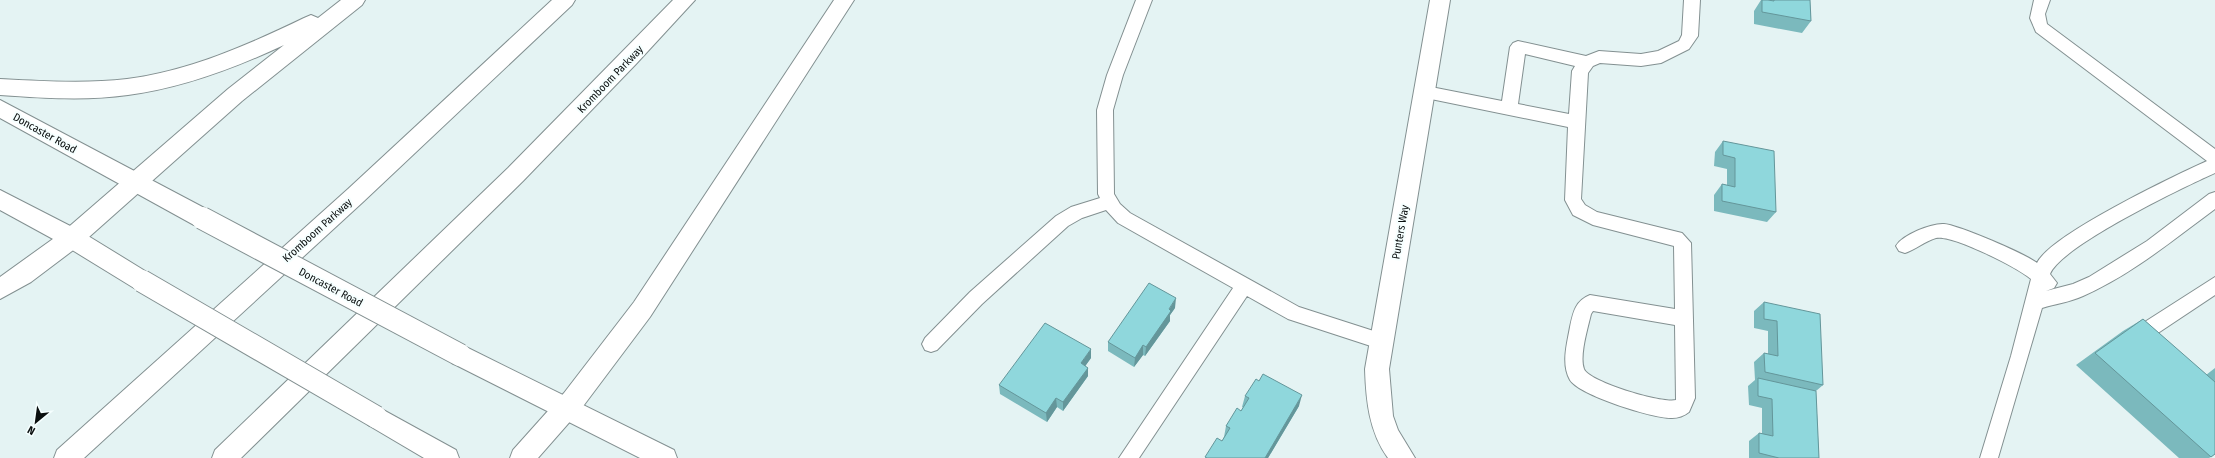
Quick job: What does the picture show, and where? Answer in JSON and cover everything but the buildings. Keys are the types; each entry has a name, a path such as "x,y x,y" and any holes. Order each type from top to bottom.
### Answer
{"main road":[{"name":"Kromboom Parkway","path":"66,458 356,195 565,0"},
{"name":"Kromboom Parkway","path":"224,458 454,236 610,80 685,0"},
{"path":"522,458 567,408 609,355 661,281 844,0"},
{"name":"Punters Way","path":"1403,458 1397,452 1383,426 1377,403 1377,369 1380,341 1426,92 1440,0"},
{"path":"0,87 87,90 145,84 198,71 287,35 353,2"},
{"path":"0,289 23,275 72,238 134,182 235,95 353,2"},
{"name":"Doncaster Road","path":"0,108 134,182 460,355 665,458"},
{"path":"0,199 72,238 447,458"}],"lane":[{"path":"1144,0 1115,75 1105,110 1106,194 1109,202 1124,218 1294,313 1380,341"},
{"path":"2042,0 2037,11 2037,21 2041,28 2215,158"},
{"path":"1682,318 1590,303 1586,305 1583,310 1574,363 1576,373 1588,384 1596,388 1660,408 1672,410 1681,408 1684,405 1686,398 1682,318 1683,244 1676,238 1593,218 1582,212 1574,203 1576,122 1580,71 1587,62 1600,57 1641,60 1661,57 1684,46 1690,36 1689,1"},
{"path":"1509,108 1518,47 1587,62"},
{"path":"1426,92 1576,122"},
{"path":"1989,458 2035,302 2040,276 2045,264 2064,246 2168,187 2215,165"},
{"path":"2035,302 2076,291 2095,282 2153,246 2215,199"},
{"path":"930,344 976,298 1062,221 1084,209 1109,202"},
{"path":"1905,246 1934,231 1946,231 2003,253 2027,265 2062,295"},
{"path":"2146,331 2215,285"},
{"path":"1128,458 1244,286"}]}
